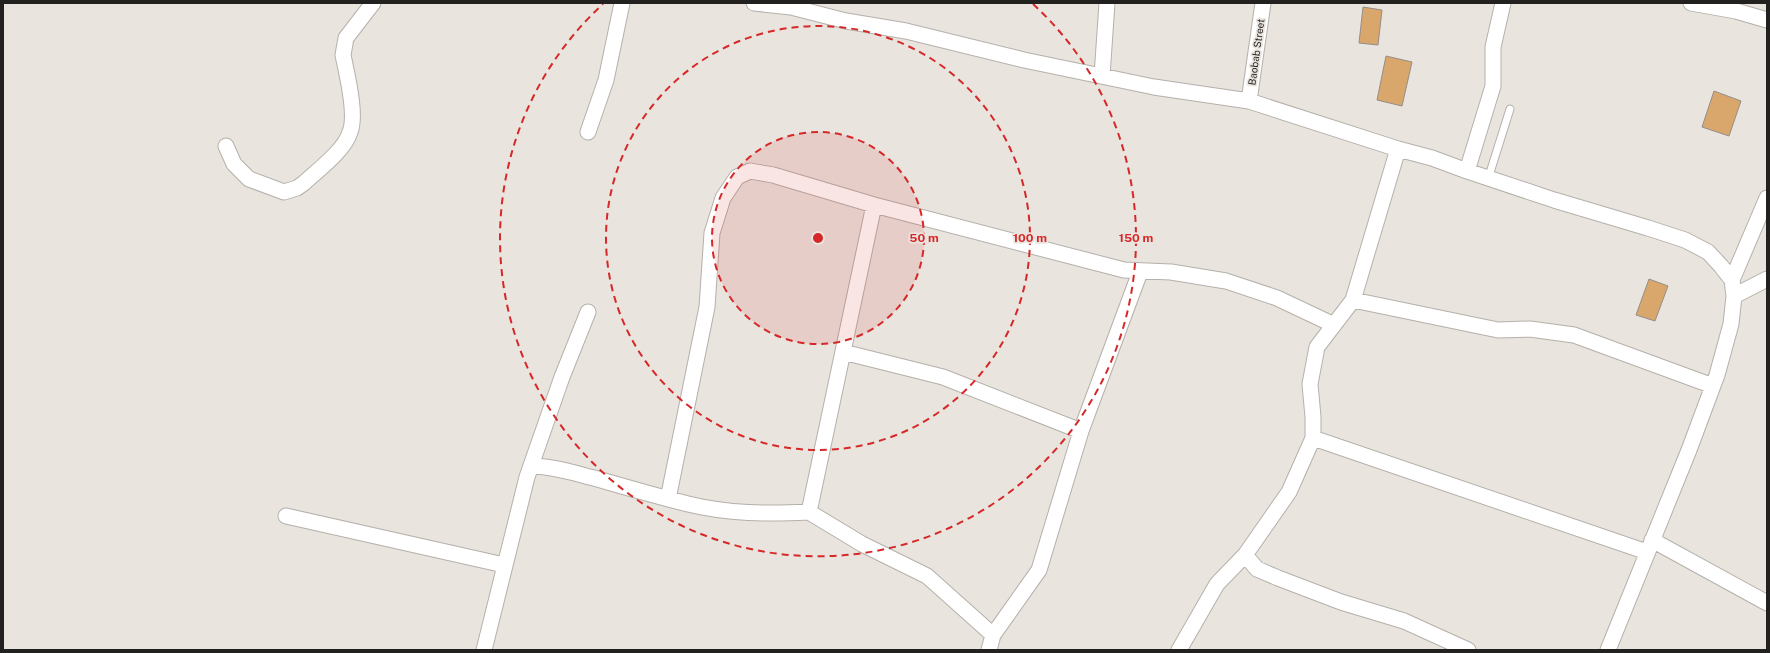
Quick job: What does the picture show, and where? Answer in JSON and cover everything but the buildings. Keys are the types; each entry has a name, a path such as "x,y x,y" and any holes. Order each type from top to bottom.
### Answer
{"street":[{"path":"226,146 234,164 249,179 284,192 297,188 344,144 350,133 353,122 343,55 344,45 346,38 373,3"},
{"path":"588,132 606,80 622,3"},
{"path":"754,3 791,7 846,21 906,31 1024,60 1102,76 1249,101 1398,149 1432,158 1488,179 1685,240 1708,252 1732,280"},
{"path":"1102,76 1107,3"},
{"name":"Baobab Street","path":"1249,101 1263,3"},
{"path":"1467,171 1493,86 1493,47 1503,3"},
{"path":"1691,3 1736,11 1767,20"},
{"path":"1178,650 1217,584 1246,555 1289,492 1313,438 1310,384 1317,347 1353,300 1398,149"},
{"path":"668,499 707,307 712,233 723,198 737,177 750,171 773,175 874,205 1124,270 1140,272 1171,272 1226,280 1277,298 1334,325"},
{"path":"1608,650 1713,386 1731,324 1734,296 1732,280 1767,198"},
{"path":"809,512 874,205"},
{"path":"989,650 993,635 1039,570 1081,431 1140,272"},
{"path":"1734,296 1767,278"},
{"path":"1353,300 1498,330 1530,329 1574,335 1713,386"},
{"path":"484,650 520,499 562,377 588,312"},
{"path":"843,352 943,377 1081,431"},
{"path":"1313,438 1650,546 1767,603"},
{"path":"531,466 542,466 578,474 668,499 729,512 761,514 809,512 862,544 927,576 993,635"},
{"path":"286,516 504,565"},
{"path":"1246,555 1257,569 1278,578 1341,602 1404,621 1468,650"}],"lane":[{"path":"1488,179 1510,109"}]}
